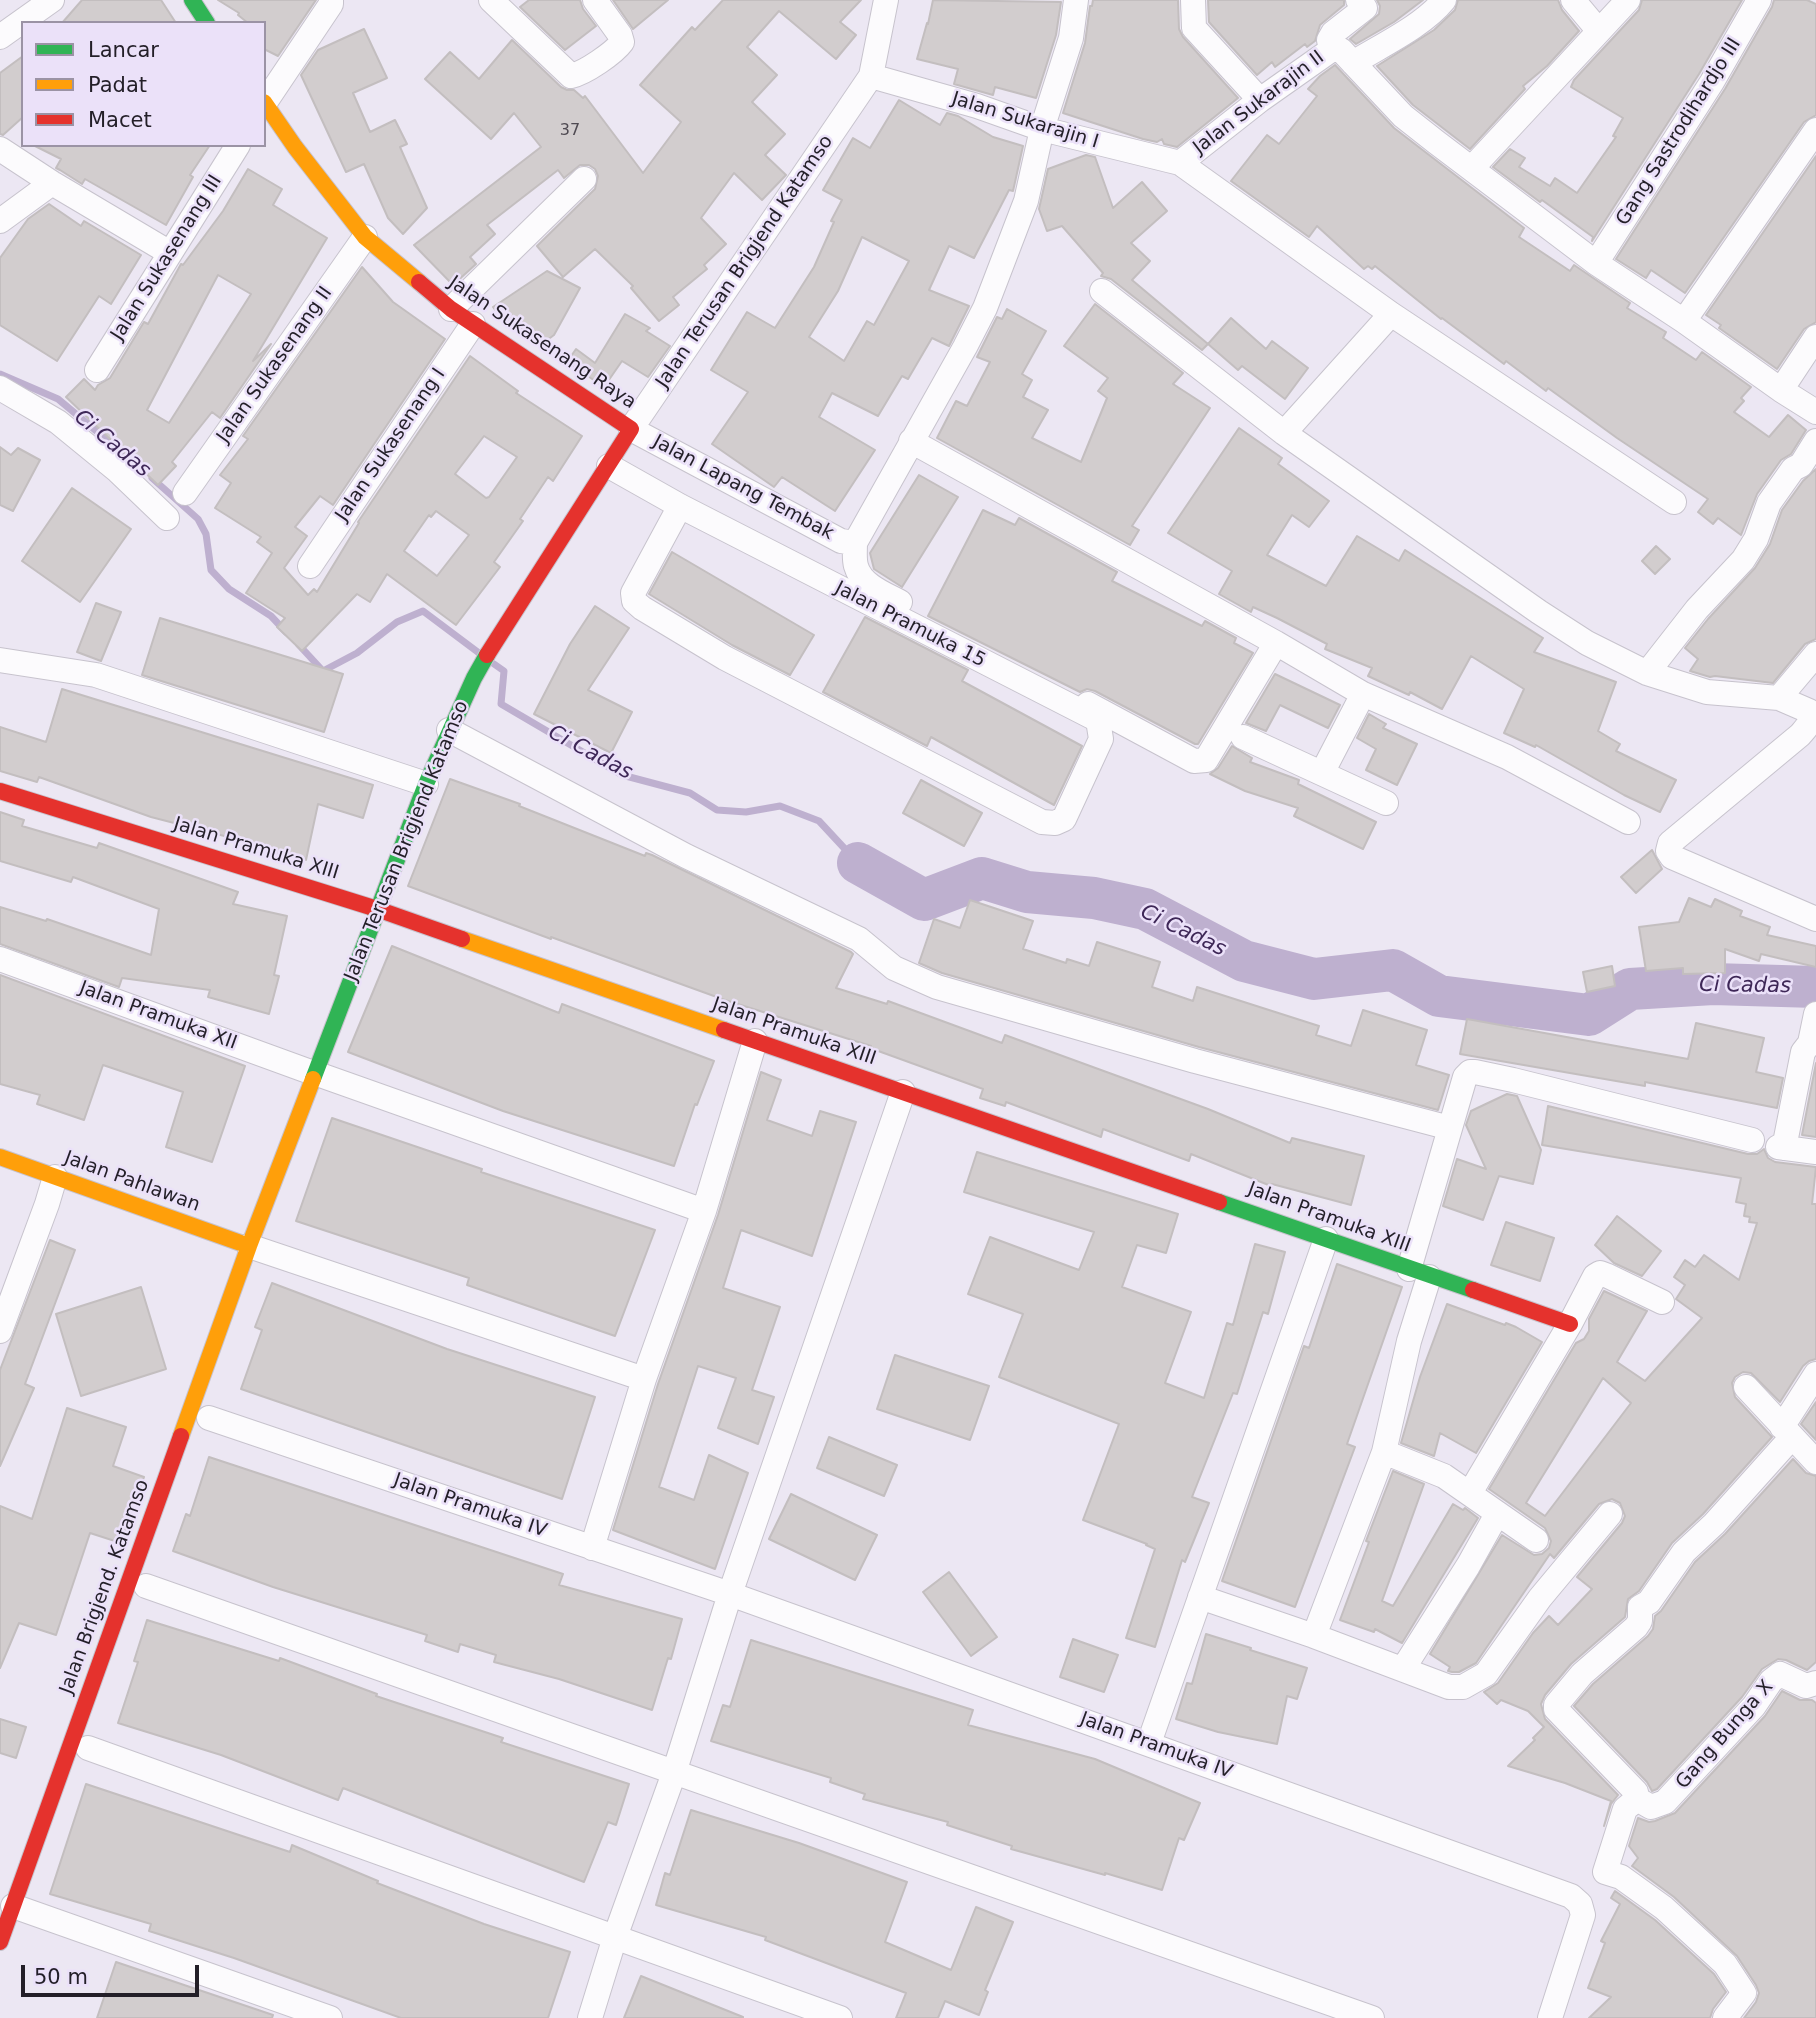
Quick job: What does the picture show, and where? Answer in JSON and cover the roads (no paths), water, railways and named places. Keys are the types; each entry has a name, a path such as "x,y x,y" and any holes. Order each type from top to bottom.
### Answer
{"street":[{"path":"2,32 51,0"},
{"path":"192,0 206,21"},
{"path":"266,100 331,4 331,0"},
{"path":"491,0 572,76 608,54 622,41 595,0"},
{"path":"871,76 886,0"},
{"path":"1076,0 1071,38 1041,129 1026,201 985,307 855,543 856,566 861,576 874,588 1194,761 1206,760 1276,643"},
{"path":"1193,0 1194,28 1260,100"},
{"path":"1331,50 1329,40 1333,33 1365,8 1358,0"},
{"path":"1353,63 1403,33 1444,0"},
{"path":"1573,0 1599,31"},
{"path":"1472,168 1628,0"},
{"name":"Gang Sastrodihardjo III","path":"1597,263 1712,82 1759,0"},
{"name":"Jalan Sukarajin II","path":"1674,502 1391,314 1180,163 1260,100 1331,50 1341,50 1404,116 1472,168 1597,263 1816,412"},
{"name":"Jalan Sukarajin I","path":"871,76 977,106 1041,129 1180,163"},
{"name":"Jalan Terusan Brigjend Katamso","path":"249,1246 319,1075 377,909 426,785 449,730 491,649 631,429 871,76"},
{"name":"Jalan Sukasenang Raya","path":"266,106 365,237 451,309 631,429"},
{"path":"1684,321 1816,130"},
{"name":"Jalan Sukasenang III","path":"97,370 237,147"},
{"path":"0,149 170,253"},
{"path":"451,309 583,179"},
{"path":"0,222 52,183"},
{"name":"Jalan Sukasenang II","path":"185,493 365,237"},
{"path":"1102,291 1284,433 1587,643 1647,673 1707,692 1779,698 1814,716 1800,735 1670,843 1668,851 1672,857 1696,869 1816,919"},
{"path":"1284,433 1391,314"},
{"name":"Jalan Sukasenang I","path":"310,566 473,324"},
{"path":"1781,390 1816,337"},
{"path":"0,388 58,422 118,471 167,518"},
{"name":"Jalan Lapang Tembak","path":"631,429 841,541 855,543"},
{"path":"911,441 1363,694 1496,752 1628,822"},
{"path":"1647,673 1697,609 1743,560 1756,539 1769,503 1793,469 1801,465 1816,441"},
{"name":"Jalan Pramuka 15","path":"609,466 680,506 1098,720 1101,739 1064,819 1055,823 1042,822 725,658 634,601 633,593 680,506"},
{"path":"1779,698 1816,654"},
{"path":"0,660 96,674 426,785"},
{"path":"1322,774 1363,694"},
{"path":"449,730 686,856 859,939 894,968 937,987 1195,1061 1450,1128"},
{"path":"1243,737 1386,803"},
{"name":"Jalan Pramuka XIII","path":"0,791 377,909 1570,1324"},
{"name":"Jalan Pramuka XII","path":"0,959 704,1211"},
{"path":"1816,1014 1810,1043 1803,1052 1781,1147 1816,1153"},
{"path":"592,1548 644,1379 704,1211 755,1041"},
{"path":"1314,1636 1384,1452 1409,1341 1419,1273 1450,1128 1465,1077 1475,1072 1752,1140"},
{"path":"590,2018 615,1937 674,1773 730,1594 903,1092"},
{"name":"Jalan Pahlawan","path":"0,1157 249,1246"},
{"path":"0,1331 55,1177"},
{"path":"1149,1743 1326,1239"},
{"path":"249,1246 644,1379"},
{"name":"Jalan Brigjend. Katamso","path":"0,1942 249,1246"},
{"path":"1470,1493 1570,1324 1595,1276 1601,1273 1662,1301"},
{"path":"1725,2018 1744,1993 1730,1969 1664,1908 1621,1877 1605,1872 1625,1809 1637,1799 1636,1792 1556,1709 1556,1704 1582,1674 1640,1622 1640,1607 1647,1604 1679,1557 1714,1524 1787,1432 1816,1374"},
{"path":"1746,1387 1816,1462"},
{"name":"Jalan Pramuka IV","path":"209,1418 730,1594 1571,1896 1580,1904 1583,1915 1550,2018"},
{"path":"1384,1452 1444,1476 1536,1540"},
{"path":"1403,1669 1468,1566 1497,1514"},
{"path":"1200,1597 1449,1687 1463,1687 1486,1674 1540,1598 1610,1514"},
{"path":"146,1586 1372,2018"},
{"name":"Gang Bunga X","path":"1637,1799 1651,1807 1665,1802 1780,1674 1806,1686 1816,1684"},
{"path":"88,1748 840,2018"},
{"path":"13,1906 330,2018"}],"waterway":[{"name":"Ci Cadas","path":"0,374 58,399 143,470"},
{"name":"Ci Cadas","path":"152,478 198,519 206,534 211,570 229,589 271,616 286,632"},
{"name":"Ci Cadas","path":"299,645 323,671 357,653 397,622 423,611 479,653"},
{"name":"Ci Cadas","path":"494,664 504,671 501,704 622,775 690,793 717,810 746,812 780,806 819,821 858,863"},
{"name":"Ci Cadas","path":"858,863 924,900 982,878 1027,892 1094,898 1145,909 1244,961 1314,979 1393,970 1439,996 1589,1015 1630,989 1713,984 1816,987"}]}
